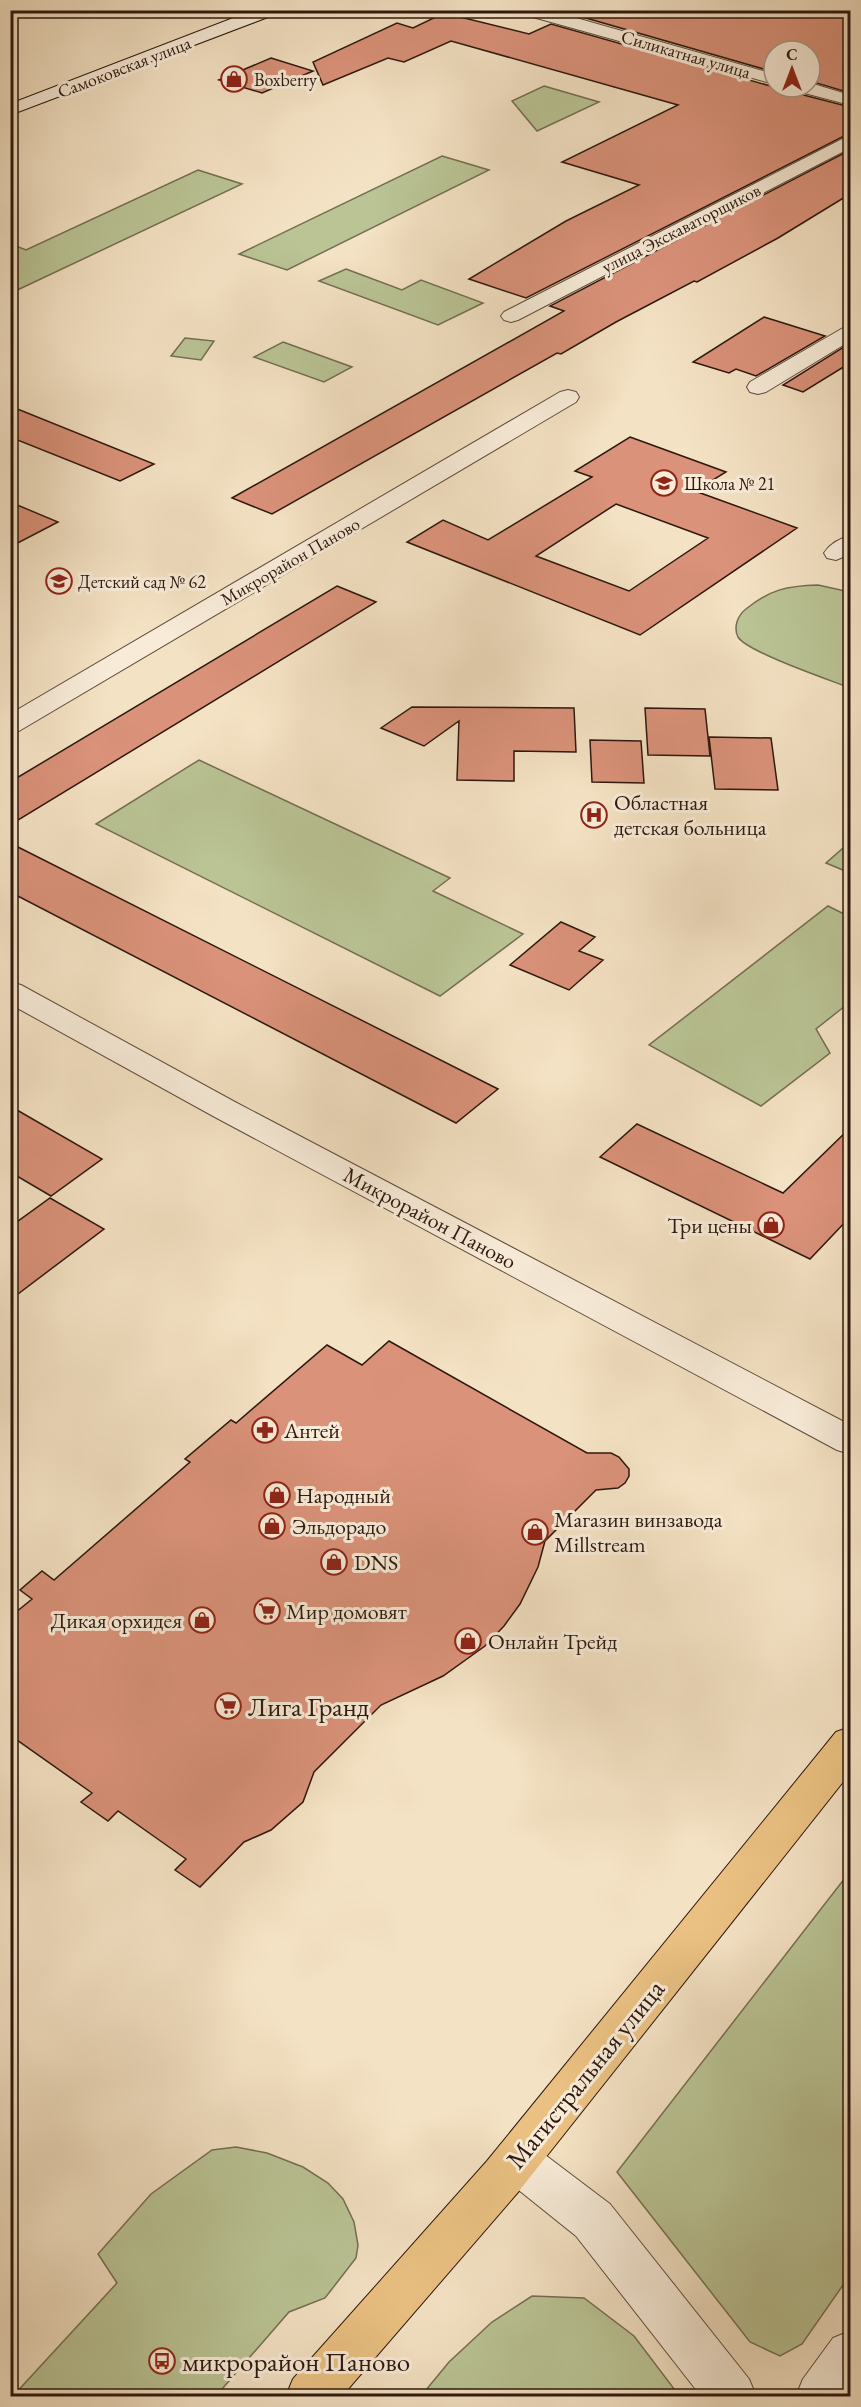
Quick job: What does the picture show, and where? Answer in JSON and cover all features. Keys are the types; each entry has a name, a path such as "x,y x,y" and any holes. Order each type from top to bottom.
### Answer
{"highway":[{"name":"Магистральная улица","path":"310,2397 516,2160 847,1754"}],"street":[{"name":"Самоковская улица","path":"10,110 270,10"},
{"name":"Силикатная улица","path":"528,10 762,76"},
{"path":"822,92 850,100"},
{"name":"улица Экскаваторщиков","path":"511,316 850,141"},
{"path":"758,387 850,332"},
{"name":"Микрорайон Паново","path":"10,725 568,397"},
{"name":"Микрорайон Паново","path":"10,991 224,1108 850,1441"},
{"path":"516,2160 593,2220 732,2397"},
{"path":"820,2397 850,2355"}],"green space":[{"path":"544,86 599,102 537,131 512,101"},
{"path":"442,156 489,170 287,270 239,254"},
{"path":"198,170 242,184 11,293 11,244 26,250"},
{"path":"346,269 402,290 421,280 483,303 438,325 319,281"},
{"path":"185,338 214,341 201,360 171,356"},
{"path":"283,342 352,367 324,382 254,357"},
{"path":"818,585 850,592 850,688 756,650 738,637 736,625 741,614 763,597 797,586"},
{"path":"199,760 450,878 433,891 523,934 440,996 96,824"},
{"path":"850,842 850,873 826,863"},
{"path":"828,906 850,917 850,1002 816,1029 830,1053 761,1106 649,1045"},
{"path":"850,1873 850,2275 802,2344 780,2356 750,2342 617,2172"},
{"path":"236,2147 267,2153 303,2167 328,2183 343,2199 354,2222 358,2245 356,2258 325,2298 289,2312 216,2396 13,2396 117,2283 98,2254 151,2194 212,2150"},
{"path":"532,2296 584,2298 634,2336 675,2390 677,2396 421,2396 449,2362 492,2322"}],"building":[{"path":"581,10 850,10 850,93 822,85 822,39 762,39 762,69 572,14"},
{"path":"444,13 529,34 551,24 762,84 762,99 819,99 850,107 850,133 526,298 469,279 566,221 639,185 562,162 678,105 451,41 404,62 388,58 323,85 313,62 397,23 413,28"},
{"path":"271,58 313,71 262,93 219,80"},
{"path":"850,150 850,194 778,238 616,322 561,354 557,353 272,514 232,498 564,311 550,306"},
{"path":"764,317 825,336 756,376 736,369 729,373 693,362"},
{"path":"850,343 850,363 803,392 783,385"},
{"path":"10,406 154,464 120,481 10,437"},
{"path":"630,437 726,472 695,491 797,528 640,635 407,542 443,520 488,540 592,477 575,471","holes":["616,504 708,538 629,591 536,556"]},
{"path":"10,502 58,522 10,547"},
{"path":"337,586 376,602 10,825 10,782"},
{"path":"412,707 574,708 576,752 514,751 514,781 457,780 459,721 424,746 381,728"},
{"path":"645,708 705,709 710,756 648,755"},
{"path":"709,737 771,738 778,790 715,789"},
{"path":"590,740 641,741 644,783 592,782"},
{"path":"10,843 498,1089 456,1123 10,892"},
{"path":"561,922 595,937 579,951 603,960 569,990 510,965"},
{"path":"10,1106 102,1159 51,1196 10,1172"},
{"path":"637,1124 783,1193 850,1128 850,1217 810,1259 600,1157"},
{"path":"50,1198 104,1229 10,1300 10,1227"},
{"name":"Мир домовят","path":"389,1341 587,1453 611,1453 619,1457 629,1469 629,1476 618,1488 596,1490 545,1541 538,1567 520,1604 485,1646 443,1676 381,1705 314,1772 303,1802 271,1830 244,1842 200,1887 175,1870 186,1859 118,1811 108,1821 81,1802 92,1793 10,1735 10,1617 32,1599 20,1590 42,1571 54,1580 190,1462 185,1459 231,1420 236,1423 327,1345 362,1365"}],"place":[{"name":"Boxberry","path":"234,79"},
{"name":"Школа № 21","path":"664,483"},
{"name":"Детский сад № 62","path":"59,581"},
{"name":"Областная детская больница","path":"594,815"},
{"name":"Три цены","path":"771,1225"},
{"name":"Антей","path":"265,1430"},
{"name":"Народный","path":"277,1495"},
{"name":"Эльдорадо","path":"272,1526"},
{"name":"Магазин винзавода Millstream","path":"535,1532"},
{"name":"DNS","path":"334,1562"},
{"name":"Мир домовят","path":"267,1611"},
{"name":"Дикая орхидея","path":"202,1620"},
{"name":"Онлайн Трейд","path":"468,1641"},
{"name":"Лига Гранд","path":"228,1706"},
{"name":"микрорайон Паново","path":"162,2361"}]}
